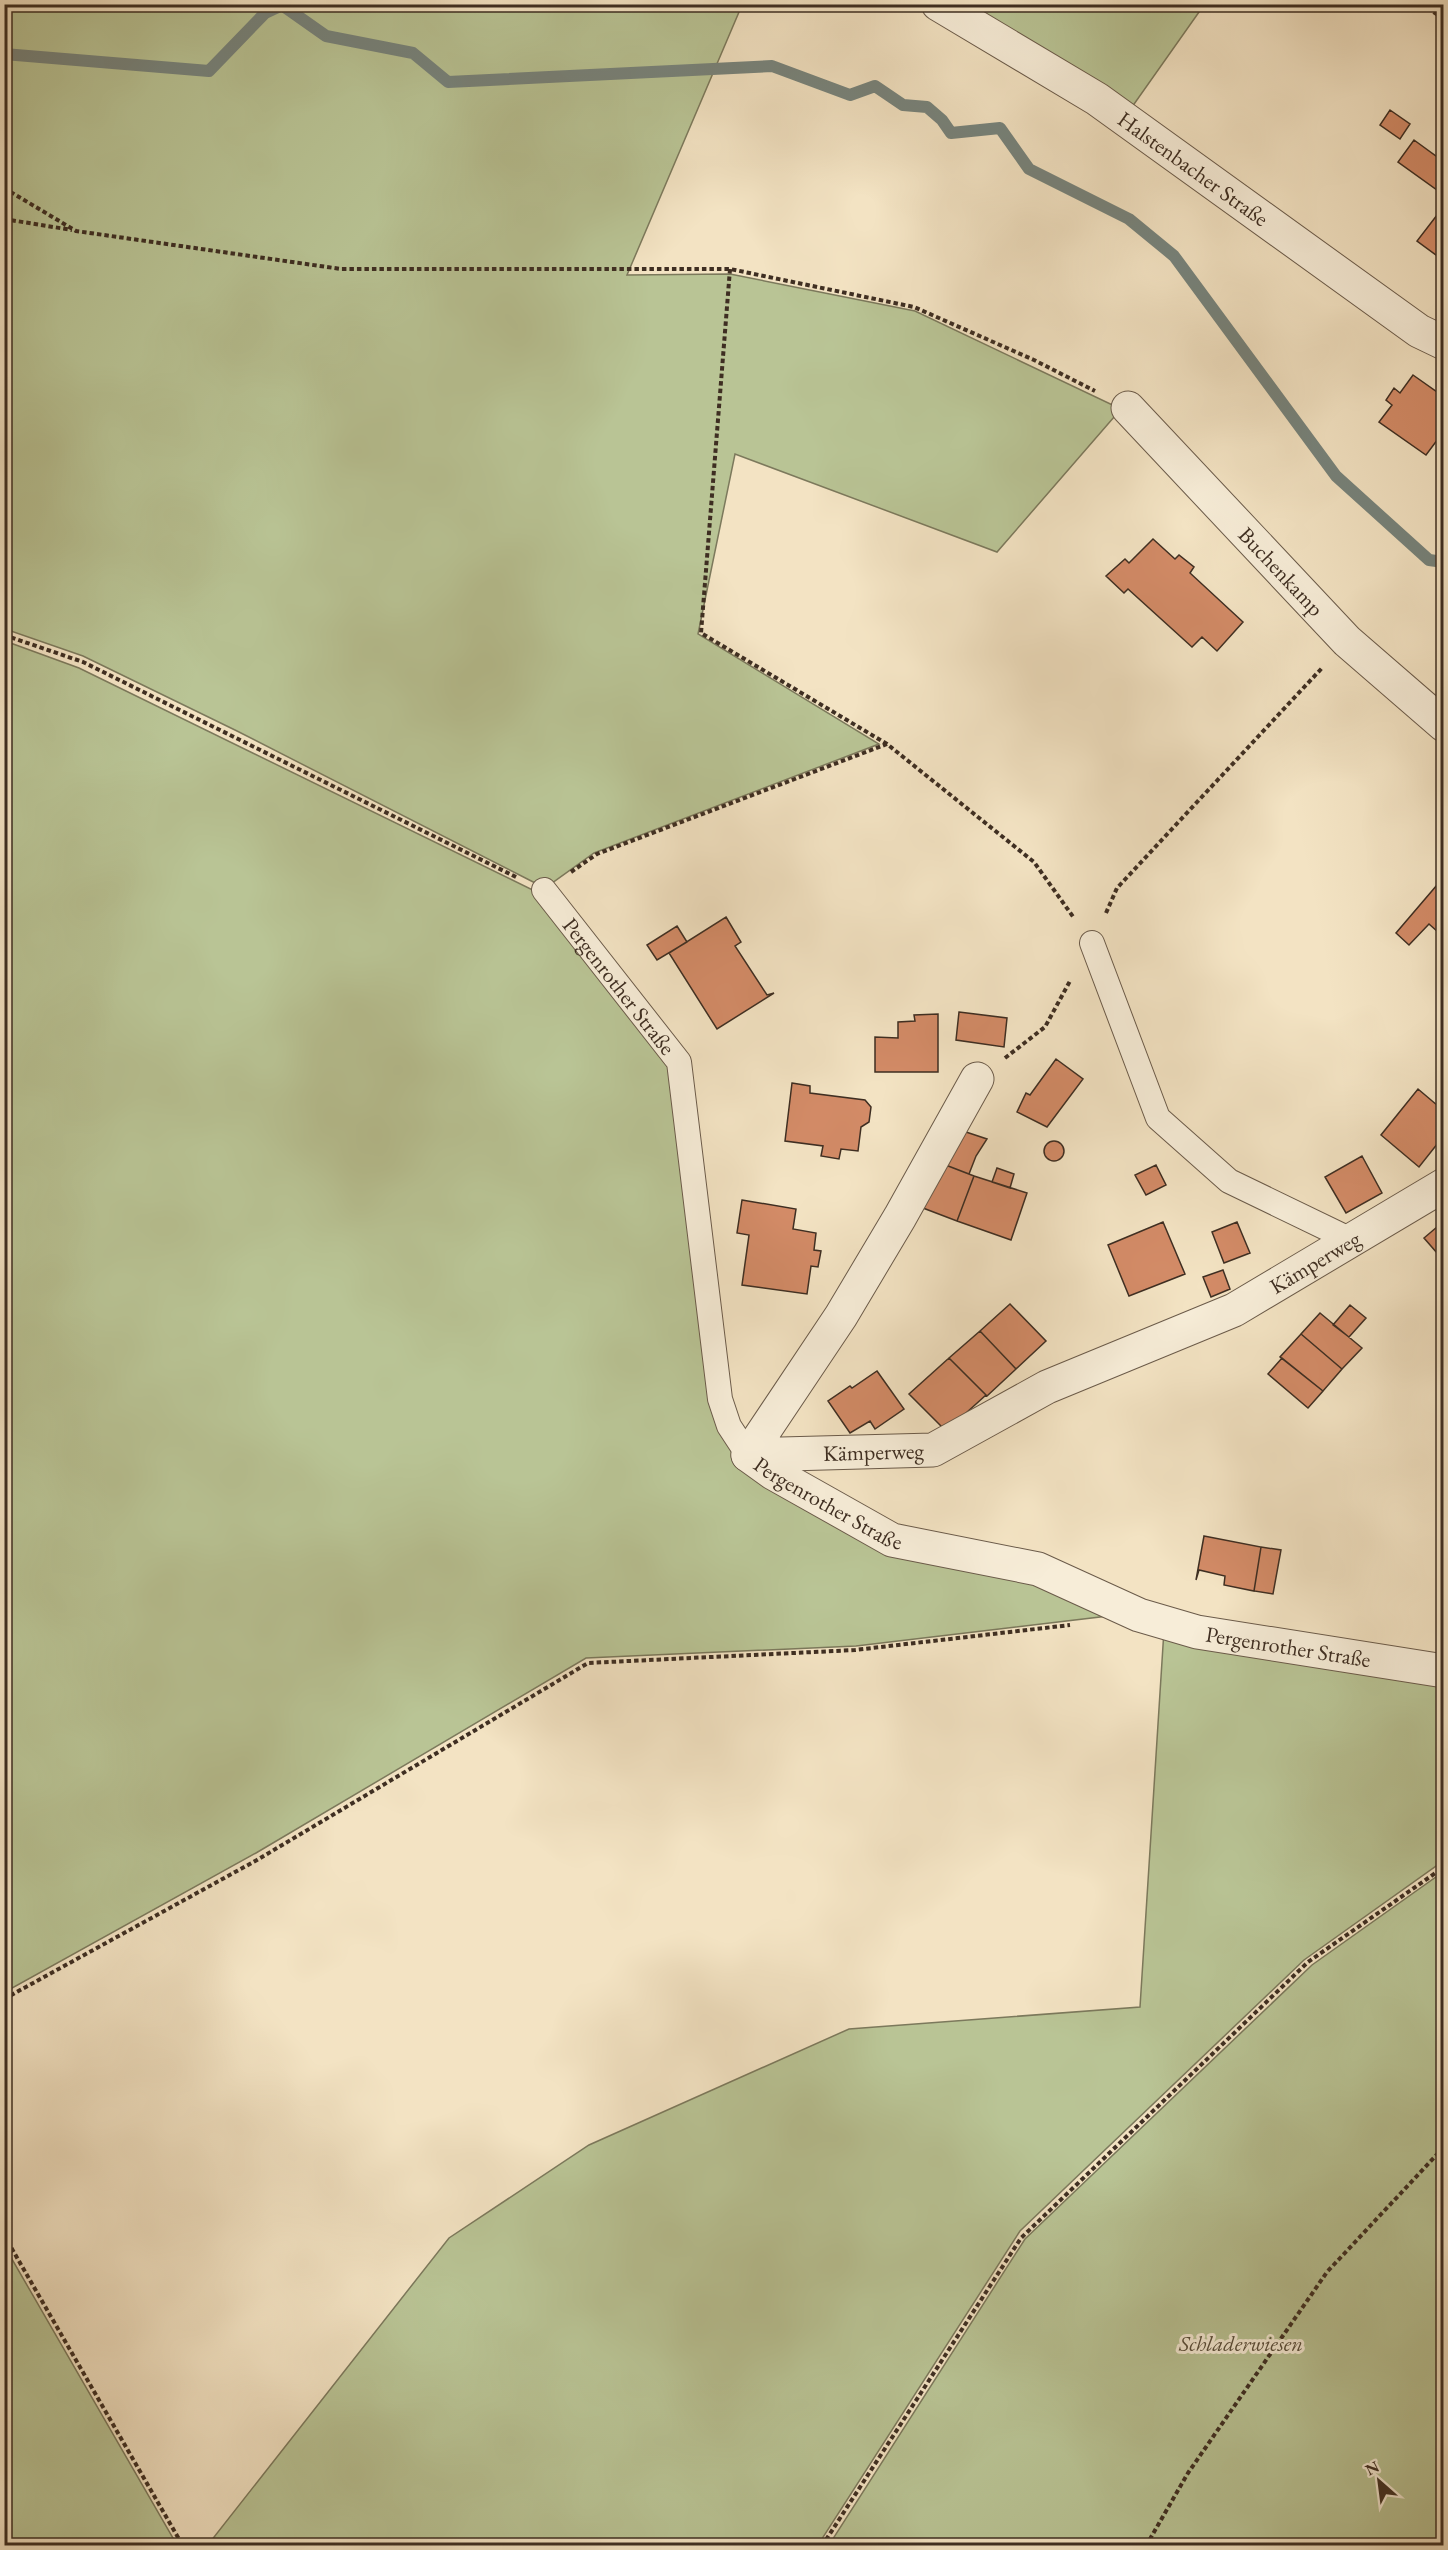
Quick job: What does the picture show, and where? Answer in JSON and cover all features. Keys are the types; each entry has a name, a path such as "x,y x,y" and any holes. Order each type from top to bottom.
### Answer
{"street":[{"name":"Halstenbacher Straße","path":"938,4 1098,99 1419,331 1443,343"},
{"name":"Buchenkamp","path":"1128,408 1347,641 1443,725"},
{"path":"748,1455 842,1316 977,1079"},
{"name":"Kämperweg","path":"748,1455 933,1450 1047,1387 1234,1310 1443,1185"},
{"name":"Pergenrother Straße","path":"748,1455 773,1473 892,1540 1038,1569 1139,1615 1197,1632 1443,1671"}],"lane":[{"name":"Pergenrother Straße","path":"544,890 679,1062 720,1399 729,1426 748,1455"},
{"path":"1092,943 1158,1118 1229,1181 1351,1240"}],"path":[{"path":"1421,4 1443,19"},
{"path":"4,188 76,231"},
{"path":"4,219 341,269 730,269 914,307 1034,360 1128,408"},
{"path":"730,269 701,633 886,744 1034,862 1092,943"},
{"path":"4,635 83,662 544,890 597,855 886,744"},
{"path":"977,1079 1045,1028 1092,943 1118,888 1347,641"},
{"path":"4,1999 257,1860 588,1663 855,1650 1080,1623"},
{"path":"822,2546 1021,2238 1308,1962 1443,1867"},
{"path":"1146,2546 1188,2473 1326,2272 1443,2147"},
{"path":"4,2235 183,2546"}],"green space":[{"path":"5,5 742,5 627,275 730,274 915,311 1121,409 997,552 735,454 698,634 879,744 594,853 545,888 237,731 83,656 5,629"},
{"path":"954,5 1204,5 1132,107"},
{"path":"5,641 79,668 541,894 673,1064 710,1358 766,1479 1035,1573 1125,1614 856,1646 586,1658 256,1853 5,1992"},
{"path":"1164,1630 1443,1677 1443,1861 1304,1960 1020,2231 818,2545 207,2546 449,2238 589,2145 849,2029 1140,2007"},
{"name":"Schladerwiesen","path":"1443,1872 1443,2545 829,2545 1025,2239 1312,1965"},
{"path":"5,2247 177,2545 5,2545"}],"building":[{"path":"1390,110 1410,124 1400,139 1380,125"},
{"path":"1414,140 1444,162 1444,195 1398,162"},
{"path":"1444,206 1444,266 1438,261 1440,258 1417,241"},
{"path":"1413,375 1444,397 1444,431 1426,455 1379,422 1392,405 1386,400 1394,388 1400,393"},
{"path":"1153,539 1175,559 1179,555 1194,567 1190,573 1243,622 1217,651 1202,637 1192,647 1128,589 1124,593 1106,576 1125,559 1129,563"},
{"path":"1443,878 1444,906 1438,913 1444,917 1444,925 1438,932 1429,924 1409,945 1396,933"},
{"path":"726,917 741,942 735,946 767,995 774,993 717,1029 669,953"},
{"path":"677,926 687,942 657,960 647,945"},
{"path":"959,1012 1007,1018 1004,1047 956,1040"},
{"path":"938,1014 938,1072 875,1072 875,1037 898,1038 898,1022 915,1021 914,1015"},
{"path":"1056,1059 1083,1079 1047,1127 1017,1112 1026,1093 1030,1095"},
{"path":"792,1083 810,1086 810,1093 865,1100 871,1107 869,1122 861,1127 858,1151 841,1149 839,1159 821,1156 823,1146 785,1141"},
{"path":"1418,1089 1444,1111 1444,1147 1438,1143 1419,1167 1381,1135"},
{"path":"966,1132 987,1139 976,1156 969,1174 943,1164"},
{"path":"1050,1141 1058,1141 1064,1147 1064,1155 1058,1161 1050,1161 1044,1155 1044,1147"},
{"path":"1362,1156 1382,1193 1346,1213 1325,1177"},
{"path":"943,1164 974,1176 957,1221 923,1208"},
{"path":"1156,1165 1166,1185 1146,1195 1135,1175"},
{"path":"997,1168 1014,1174 1010,1188 992,1182"},
{"path":"974,1176 1027,1193 1011,1240 957,1221"},
{"path":"742,1200 796,1209 793,1229 816,1233 814,1250 821,1251 818,1267 811,1266 807,1294 742,1285 749,1235 737,1233"},
{"path":"1444,1221 1444,1261 1424,1238"},
{"path":"1163,1222 1185,1274 1129,1296 1108,1245"},
{"path":"1237,1222 1250,1253 1224,1263 1212,1232"},
{"path":"1223,1270 1230,1289 1211,1297 1203,1277"},
{"path":"1010,1304 1046,1341 1016,1369 980,1331"},
{"path":"1350,1305 1366,1318 1349,1337 1333,1325"},
{"path":"1320,1313 1362,1348 1342,1369 1301,1334"},
{"path":"980,1331 1016,1369 987,1396 949,1358"},
{"path":"1301,1334 1342,1369 1323,1391 1280,1357"},
{"path":"949,1358 986,1395 946,1431 909,1394"},
{"path":"1282,1358 1323,1391 1308,1408 1268,1374"},
{"path":"877,1371 904,1409 875,1429 870,1421 850,1433 828,1401"},
{"path":"1204,1536 1261,1547 1254,1591 1224,1585 1225,1576 1199,1570 1196,1580"},
{"path":"1261,1547 1281,1550 1273,1594 1254,1591"}],"waterway":[{"path":"4,54 209,71 265,13 282,5 326,36 413,53 448,82 772,66 850,95 875,86 903,105 927,107 942,120 951,133 1000,128 1029,169 1129,219 1174,256 1336,476 1429,560 1444,562"}]}
